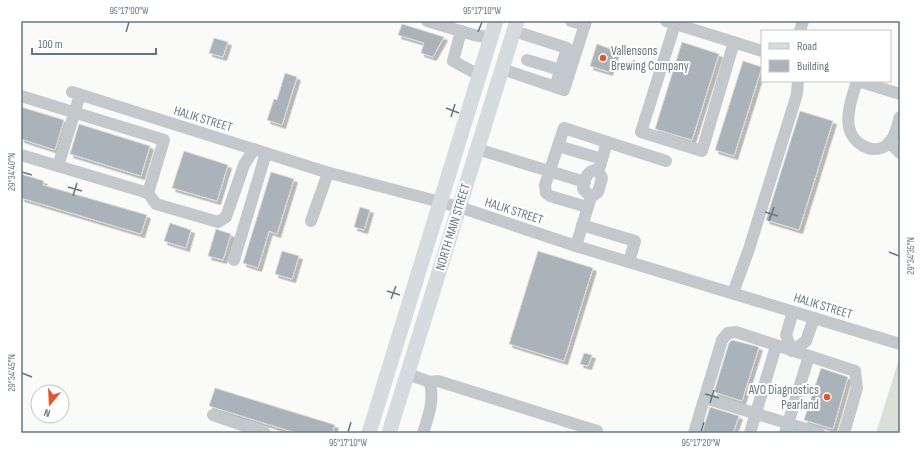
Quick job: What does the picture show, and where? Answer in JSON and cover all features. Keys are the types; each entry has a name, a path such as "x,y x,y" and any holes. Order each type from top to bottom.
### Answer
{"main road":[{"name":"NORTH MAIN STREET","path":"369,433 496,21"},
{"name":"NORTH MAIN STREET","path":"389,433 515,26"},
{"path":"389,369 408,374"}],"street":[{"path":"427,21 491,38"},
{"path":"502,70 564,90 585,23 571,21"},
{"path":"734,42 702,151 641,132 672,22 761,51"},
{"path":"515,26 567,48 555,87"},
{"path":"461,31 453,61 479,75"},
{"path":"527,60 560,70"},
{"path":"733,293 749,249 797,94 798,82"},
{"path":"857,82 848,121 852,136 858,144 876,149 887,145 893,137 900,117"},
{"path":"860,82 900,94"},
{"name":"HALIK STREET","path":"74,112 76,94 328,173 440,202 576,246 900,344"},
{"path":"21,96 164,140"},
{"path":"58,166 74,112"},
{"path":"148,193 164,140 167,133 175,125"},
{"path":"589,202 546,193 545,189 564,128 666,161"},
{"path":"576,246 589,202 598,192 602,178 600,165 607,142"},
{"path":"889,142 900,153"},
{"path":"558,146 600,165"},
{"path":"21,155 148,193 156,204 218,222 226,217 244,165 254,149"},
{"path":"477,149 585,182"},
{"path":"234,260 266,153"},
{"path":"589,202 583,190 587,174 600,165"},
{"path":"311,221 328,173"},
{"path":"582,225 635,241 629,262"},
{"path":"792,351 786,335 793,312"},
{"path":"792,351 806,341 814,318"},
{"path":"694,433 722,340 728,333 736,332 776,346 847,367 855,371 857,388 844,433"},
{"path":"750,433 776,346"},
{"path":"786,429 809,356"},
{"path":"408,374 430,382 438,381 597,431"},
{"path":"423,433 433,397 430,382"},
{"path":"705,398 756,414 786,429 819,433"},
{"path":"213,415 265,433"}],"shaded area":[{"path":"899,359 900,433 876,433"}],"building":[{"path":"402,24 444,37 433,57 421,53 424,43 398,35"},
{"path":"214,38 228,42 223,57 209,53"},
{"path":"682,42 719,54 692,140 655,129"},
{"name":"Vallensons Brewing Company","path":"597,44 616,51 609,72 590,66"},
{"path":"743,61 761,67 734,156 715,150"},
{"path":"285,73 297,77 282,125 267,120 274,99 277,100"},
{"path":"21,107 64,120 55,150 21,139"},
{"path":"800,111 833,121 799,230 766,220"},
{"path":"79,124 150,146 141,176 70,154"},
{"path":"184,151 228,165 217,201 172,188"},
{"path":"271,172 294,179 277,234 269,231 258,268 243,263"},
{"path":"21,174 44,181 43,185 147,215 141,234 21,198"},
{"path":"360,207 370,210 364,230 354,227"},
{"path":"170,223 191,230 186,248 164,241"},
{"path":"216,229 231,234 223,260 208,256"},
{"path":"282,251 299,256 292,279 275,274"},
{"path":"538,251 593,268 564,361 509,344"},
{"path":"732,340 759,347 742,401 714,392 729,343"},
{"path":"584,353 592,355 588,366 580,364"},
{"name":"AVO Diagnostics Pearland","path":"821,368 848,377 833,429 804,420"},
{"path":"215,388 335,425 332,433 296,433 209,406"},
{"path":"710,407 739,416 733,433 702,433"}],"place":[{"name":"Vallensons Brewing Company","path":"603,58"},
{"name":"AVO Diagnostics Pearland","path":"827,397"}]}
